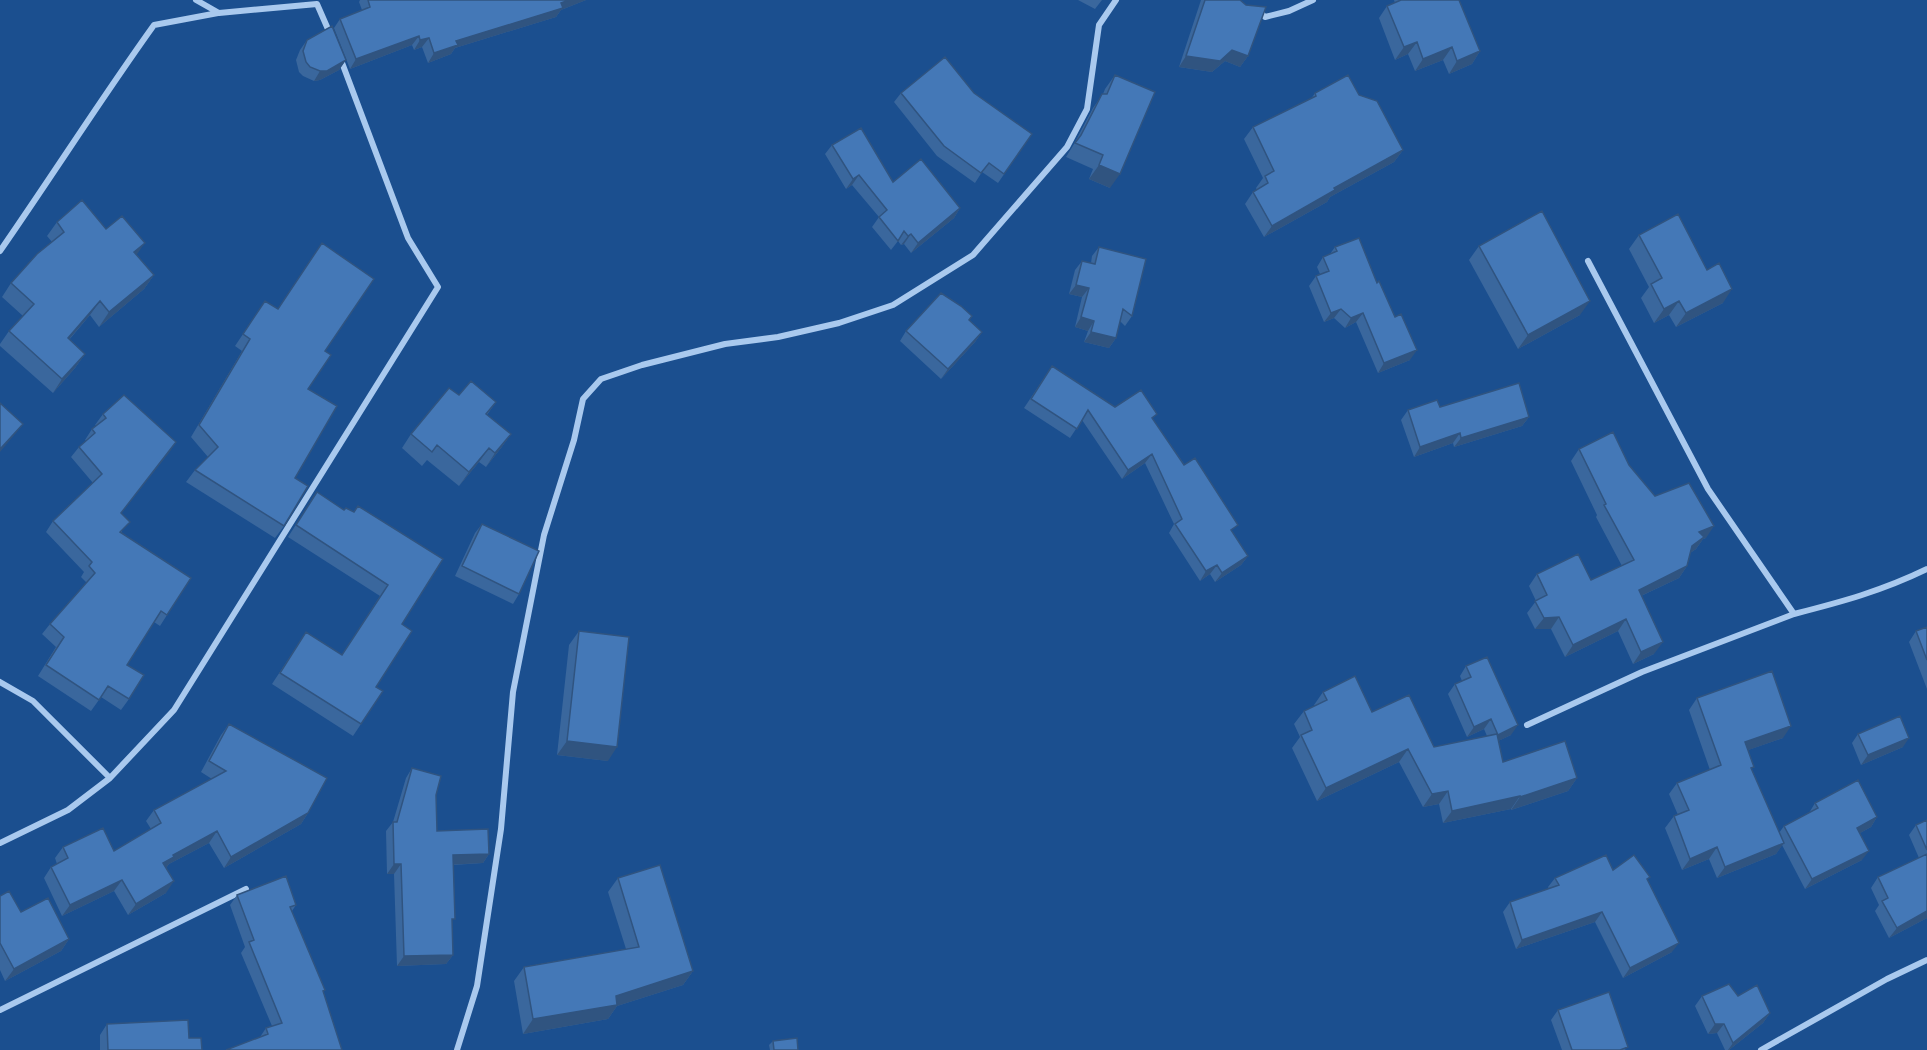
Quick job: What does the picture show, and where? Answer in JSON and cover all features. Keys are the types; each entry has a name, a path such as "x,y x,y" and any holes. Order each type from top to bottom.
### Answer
{"street":[{"path":"196,0 219,13"},
{"path":"457,1050 479,975 501,829 515,681 544,536 574,440 584,399 601,380 642,365 725,344 778,337 893,305 973,255 1067,147 1087,109 1099,25 1116,0"},
{"path":"1250,12 1260,12 1265,17 1289,11 1313,0"},
{"path":"0,251 154,25 219,13 317,4 335,44"},
{"path":"0,843 68,810 110,778 174,710 438,287 408,238 339,55"},
{"path":"1588,261 1708,489 1794,614"},
{"path":"1527,725 1642,672 1794,614 1895,585 1927,569"},
{"path":"0,682 33,701 110,778"},
{"path":"0,1010 246,889"},
{"path":"1761,1050 1887,979 1927,960"}],"building":[{"path":"368,0 569,0 561,3 563,8 456,41 458,45 434,53 429,38 420,40 419,36 356,59 340,19 370,7"},
{"path":"1205,0 1240,0 1246,5 1266,7 1248,56 1232,50 1220,61 1186,56"},
{"path":"1401,0 1459,0 1480,51 1457,61 1452,47 1423,59 1417,42 1404,47 1387,6"},
{"path":"332,26 346,60 327,71 320,71 310,67 303,51 307,40"},
{"path":"945,57 974,93 1032,134 1004,174 989,163 981,173 944,146 901,93"},
{"path":"1115,75 1155,92 1120,174 1099,165 1103,155 1075,143 1102,94 1107,94"},
{"path":"1348,75 1359,95 1377,101 1403,150 1272,226 1253,192 1268,183 1265,176 1274,171 1253,127 1316,96 1315,93"},
{"path":"861,128 893,182 921,159 960,208 918,243 911,234 908,236 904,231 898,241 879,217 887,210 859,175 853,179 832,145"},
{"path":"82,200 106,229 122,216 145,243 134,252 154,275 109,312 100,301 68,338 85,354 62,379 9,331 34,304 11,283 37,254 64,232 57,222"},
{"path":"1542,211 1590,301 1528,335 1479,246"},
{"path":"1678,214 1707,270 1719,263 1732,289 1686,313 1679,301 1664,309 1651,284 1662,278 1639,235"},
{"path":"1359,238 1377,283 1379,281 1395,317 1401,314 1417,350 1384,363 1363,313 1351,318 1341,309 1331,313 1316,276 1329,271 1323,257 1337,251 1335,247"},
{"path":"322,243 374,279 325,351 331,355 308,389 337,406 295,478 308,486 284,526 195,470 218,447 199,425 250,339 243,334 265,301 278,309"},
{"path":"1099,247 1146,259 1132,316 1123,309 1116,338 1091,332 1094,321 1081,317 1089,288 1076,285 1082,261 1095,264"},
{"path":"941,293 972,316 969,320 982,332 948,369 906,331"},
{"path":"1052,366 1115,407 1141,390 1157,414 1152,418 1184,465 1195,458 1238,525 1231,530 1248,556 1222,573 1217,565 1206,571 1175,524 1182,519 1152,454 1128,470 1088,410 1077,429 1031,399"},
{"path":"471,381 496,402 486,414 511,434 495,453 489,448 469,472 437,445 432,452 411,434 449,388 459,395"},
{"path":"1519,383 1529,417 1461,438 1460,433 1420,447 1408,410 1437,400 1440,407"},
{"path":"124,395 176,442 121,513 130,522 120,532 191,578 167,615 161,611 127,665 144,675 129,699 108,686 99,700 46,665 64,637 50,624 95,573 89,566 92,562 53,521 102,474 79,447 95,433 92,429 106,418 103,414"},
{"path":"0,403 23,424 0,449"},
{"path":"1613,432 1629,465 1655,496 1689,483 1714,526 1699,532 1704,537 1692,546 1687,566 1639,590 1663,642 1641,652 1626,619 1573,645 1559,617 1544,618 1535,601 1547,595 1537,574 1578,554 1591,580 1634,560 1604,505 1606,504 1579,449"},
{"path":"317,492 344,510 346,508 354,512 358,506 443,559 402,624 412,631 376,687 383,691 361,724 280,673 306,632 342,655 388,585 296,525"},
{"path":"482,524 539,551 519,594 462,566"},
{"path":"1927,627 1927,660 1916,631"},
{"path":"579,631 629,637 617,747 567,741"},
{"path":"1487,657 1518,725 1498,735 1491,719 1474,727 1455,684 1471,677 1466,666"},
{"path":"1772,671 1791,726 1745,742 1754,767 1751,768 1784,843 1725,867 1717,847 1690,859 1674,816 1689,810 1677,783 1721,765 1697,698"},
{"path":"1355,676 1372,712 1409,695 1434,747 1497,734 1503,762 1565,741 1577,778 1520,797 1452,811 1448,791 1432,794 1408,749 1326,788 1301,735 1312,730 1304,711 1327,700 1323,692"},
{"path":"1900,716 1909,738 1868,755 1858,734"},
{"path":"229,724 327,778 308,813 231,857 217,831 163,863 174,881 136,904 122,880 70,905 51,867 68,858 63,847 103,828 114,851 161,823 154,810 226,771 209,761"},
{"path":"412,768 441,776 436,795 437,831 488,829 489,854 453,855 455,919 452,919 453,955 404,956 401,864 394,864 393,822 397,822"},
{"path":"1858,780 1877,817 1857,828 1869,851 1812,879 1784,826 1818,808 1815,803"},
{"path":"1927,820 1927,850 1916,825"},
{"path":"1927,854 1927,911 1897,928 1882,901 1888,898 1878,877"},
{"path":"1606,855 1613,870 1634,855 1650,877 1647,879 1679,943 1630,968 1602,912 1522,940 1510,902 1559,885 1555,878"},
{"path":"660,865 693,971 616,996 617,1005 533,1019 524,967 639,947 618,878"},
{"path":"286,876 296,905 290,907 325,990 323,991 342,1050 226,1050 268,1034 266,1028 282,1023 249,942 254,940 237,895"},
{"path":"9,891 21,912 48,898 69,939 14,969 0,943 0,896"},
{"path":"1729,984 1738,996 1757,985 1770,1013 1733,1043 1724,1024 1715,1024 1702,996"},
{"path":"1609,992 1628,1047 1620,1050 1572,1050 1558,1010"},
{"path":"188,1020 189,1038 201,1038 202,1050 108,1050 107,1024"},
{"path":"797,1038 798,1050 774,1050 773,1041"}]}
